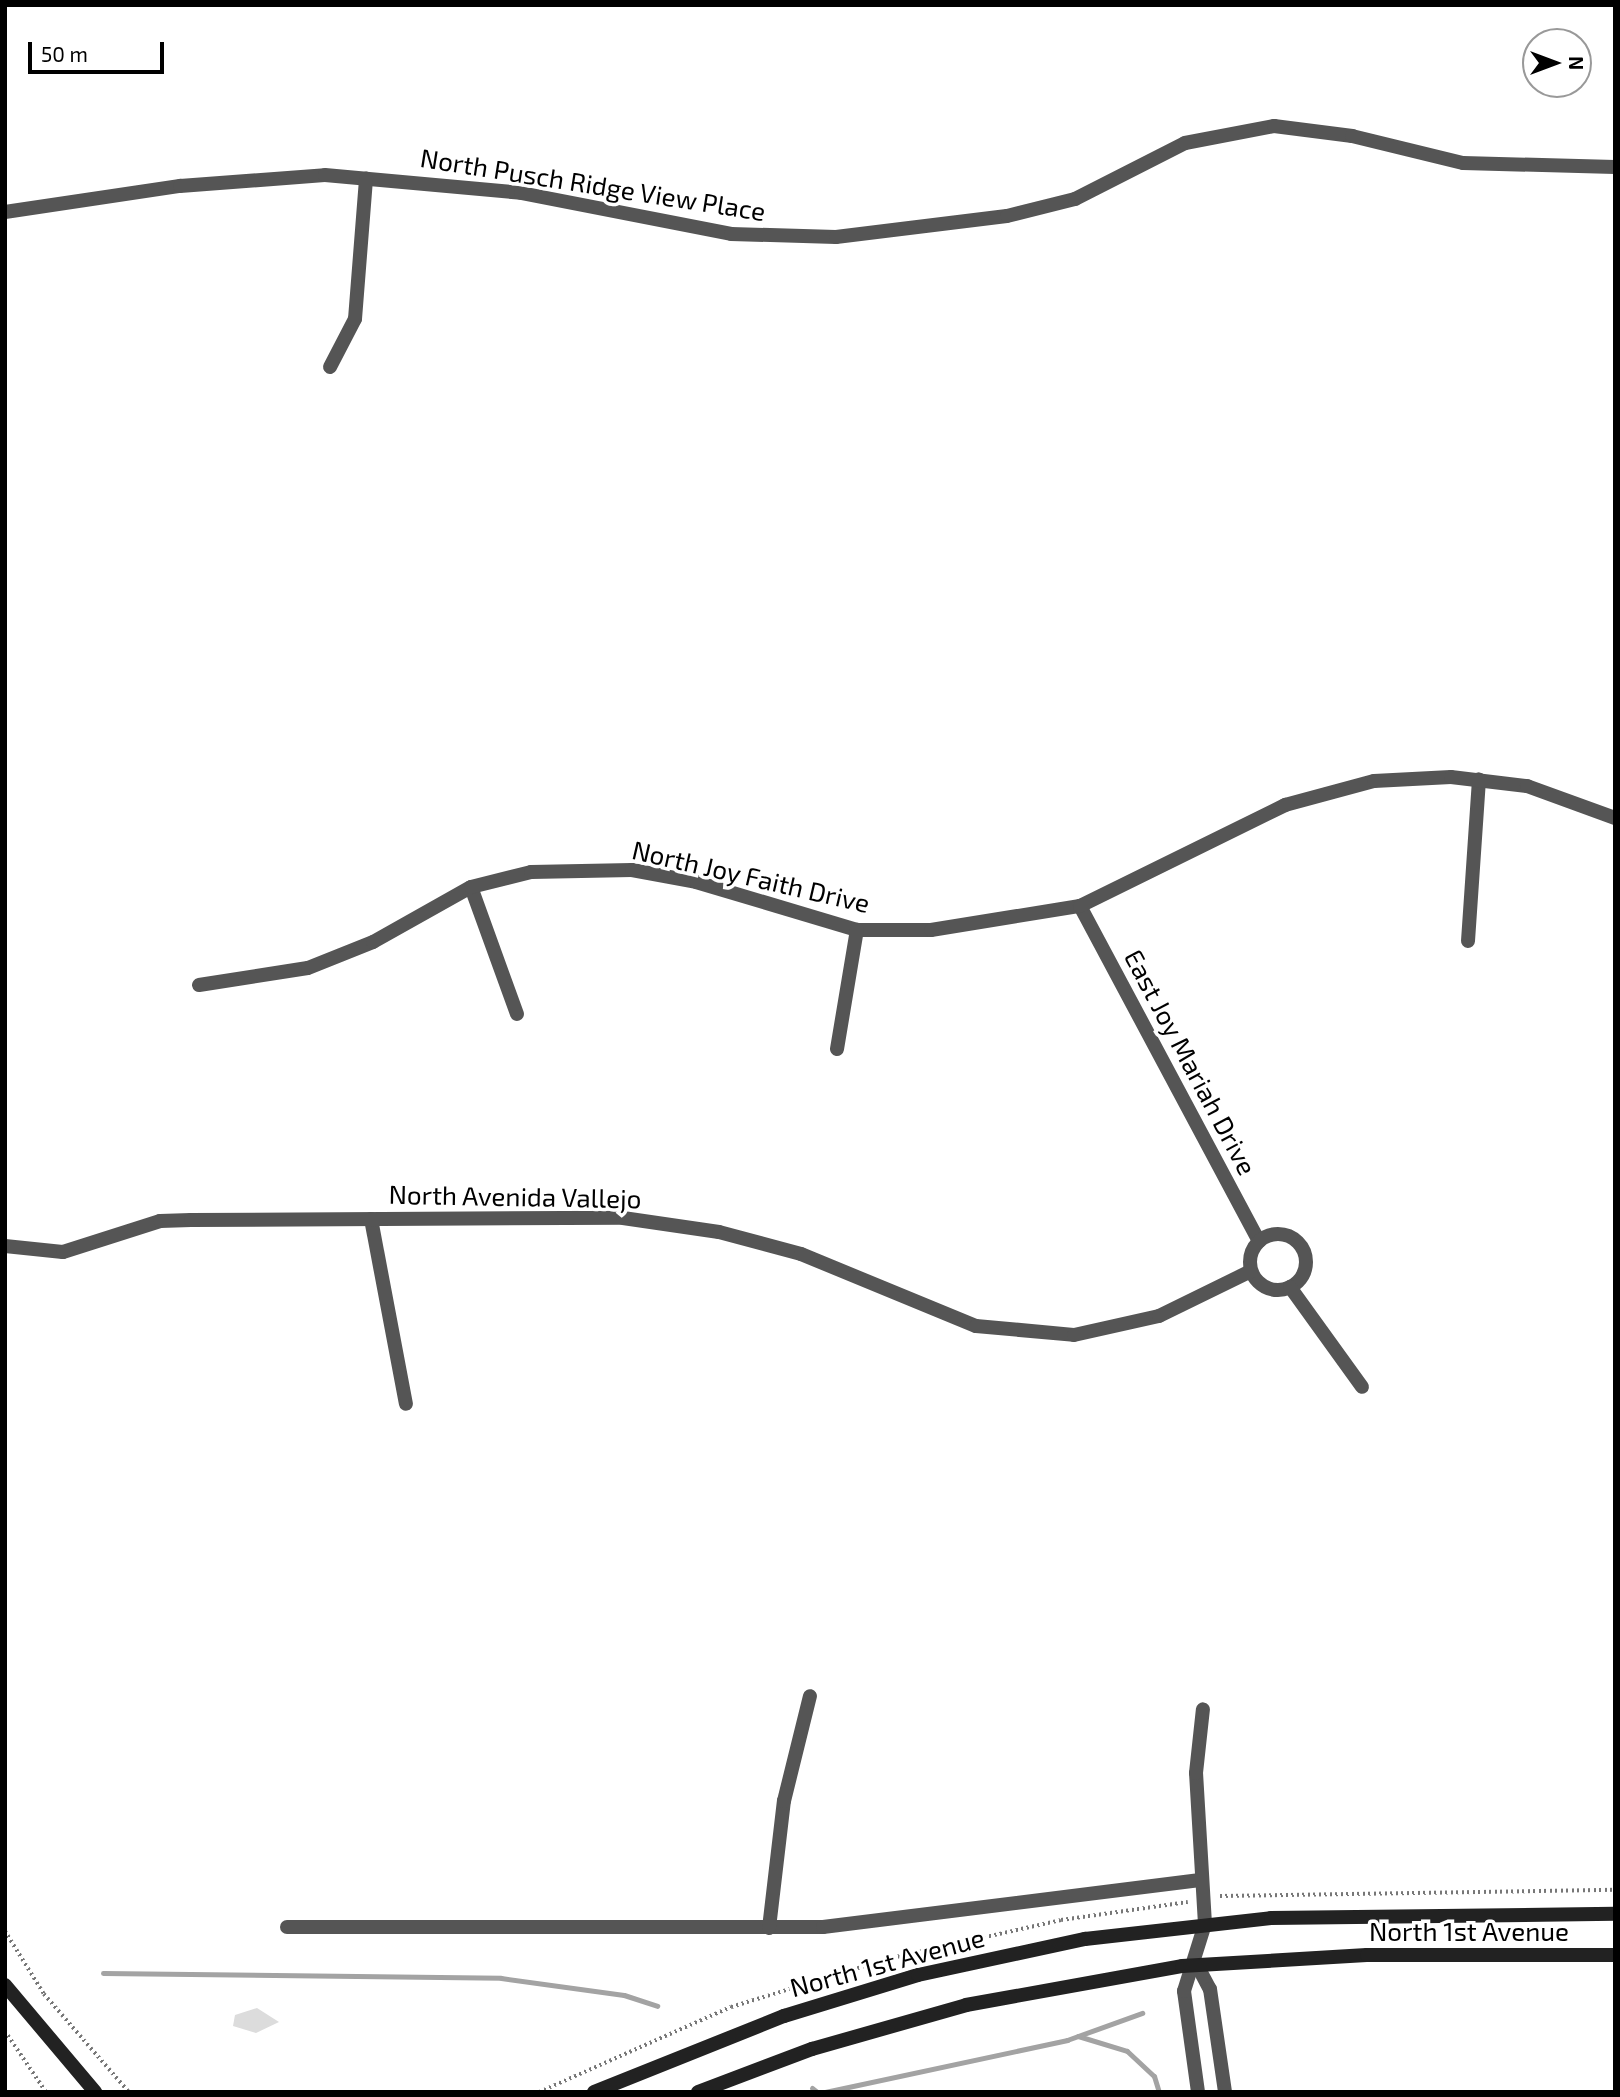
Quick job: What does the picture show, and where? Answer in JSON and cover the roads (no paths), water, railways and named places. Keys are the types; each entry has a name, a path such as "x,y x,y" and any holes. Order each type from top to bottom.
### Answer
{"main road":[{"name":"North 1st Avenue","path":"594,2092 783,2016 918,1975 1085,1939 1205,1924 1615,1914"},
{"name":"North 1st Avenue","path":"698,2092 812,2049 954,2008 1197,1965 1367,1955 1615,1955"},
{"path":"5,1985 95,2092"}],"street":[{"name":"North Pusch Ridge View Place","path":"5,212 217,183 366,178 521,193 731,234 836,237 1007,216 1075,199 1185,143 1274,126 1352,136 1463,163 1615,167"},
{"path":"330,367 355,319 366,178"},
{"name":"North Joy Faith Drive","path":"199,985 308,968 373,942 471,887 572,868 632,870 696,882 857,930 1004,923 1080,906 1252,819 1324,791 1417,776 1479,779 1555,794 1615,818"},
{"path":"1468,940 1479,779"},
{"path":"471,887 516,1014"},
{"name":"East Joy Mariah Drive","path":"1080,906 1259,1241"},
{"path":"837,1049 857,930"},
{"name":"North Avenida Vallejo","path":"5,1246 63,1252 160,1222 623,1218 719,1232 801,1254 932,1312 1022,1333 1074,1335 1159,1316 1251,1271"},
{"path":"371,1219 406,1404"},
{"path":"1279,1234 1303,1250 1305,1268 1290,1287 1270,1289 1251,1271 1259,1241 1279,1234"},
{"path":"1290,1287 1362,1387"},
{"path":"769,1928 783,1801 810,1696"},
{"path":"1198,2092 1184,1991 1197,1965 1205,1924 1200,1880 1196,1773 1203,1709"},
{"name":"North 1st Avenue","path":"286,1927 769,1928 1073,1899 1200,1880"},
{"path":"1197,1965 1210,1989 1225,2092"}],"waterway":[{"path":"103,1973 501,1978 624,1995 657,2006"},
{"path":"825,2092 1067,2040 1142,2013"},
{"path":"1078,2036 1127,2051 1154,2076 1159,2092"},
{"path":"812,2088 817,2092"}]}
